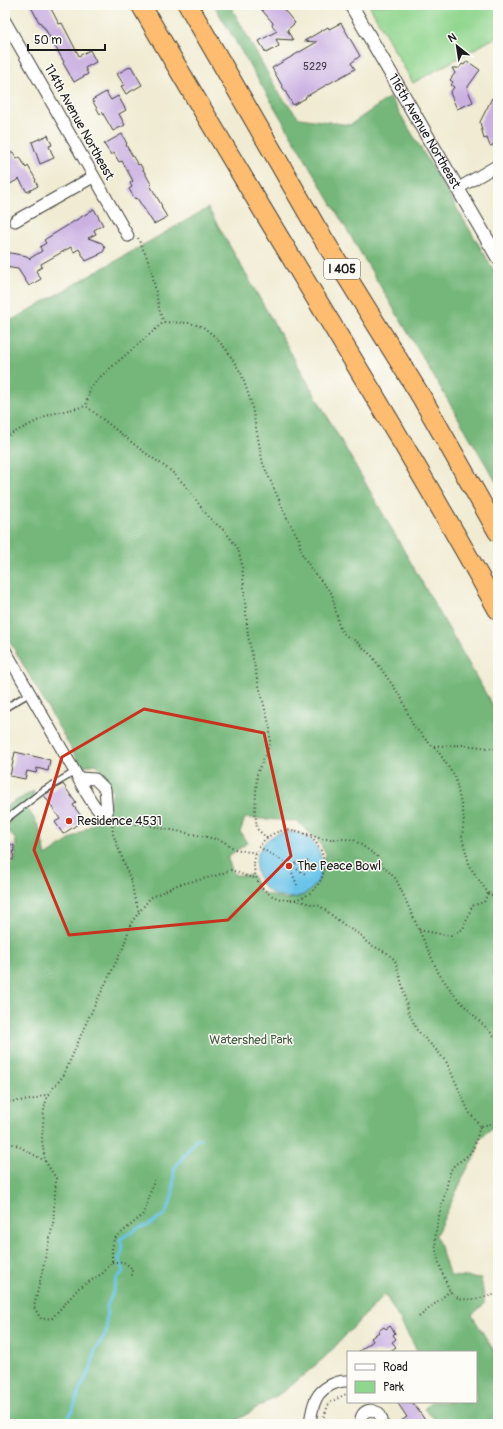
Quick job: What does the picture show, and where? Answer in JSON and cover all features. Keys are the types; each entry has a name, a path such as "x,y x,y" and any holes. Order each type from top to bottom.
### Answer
{"highway":[{"name":"I 405","path":"141,5 185,82 386,416 498,610"},
{"name":"I 405","path":"188,5 316,227 422,398 498,532"}],"street":[{"name":"116th Avenue Northeast","path":"351,5 498,258"},
{"name":"114th Avenue Northeast","path":"5,21 128,236"},
{"path":"458,189 498,165"},
{"path":"15,221 93,176"},
{"path":"5,650 94,806 100,812 109,816"},
{"path":"77,775 95,779 105,789 109,816"},
{"path":"310,1424 316,1397 328,1386 342,1380 347,1381"},
{"path":"361,1424 361,1416 371,1406 381,1416 381,1424"}],"lane":[{"path":"5,708 30,693"},
{"path":"5,820 44,790 77,775"}],"path":[{"path":"128,236 137,234 151,267 160,313 164,322"},
{"path":"86,406 90,388 100,377 164,322 190,323 203,327 226,349 241,373 248,389 263,464 298,539 301,552 312,570 332,594 339,626 342,632 356,641 372,656 401,697 413,725 427,741 434,746 456,777 464,817 462,838 466,855 470,866 488,893 498,898"},
{"path":"5,437 51,414 86,406"},
{"path":"86,406 144,452 171,471 186,486 209,518 225,530 238,549 242,565 248,636 270,728 270,744 257,774 254,811 257,829 267,838"},
{"path":"434,746 463,745 498,749"},
{"path":"109,816 116,823 142,824 221,840 235,849 256,852"},
{"path":"109,816 113,834 132,884 138,912"},
{"path":"480,1126 468,1112 447,1063 417,1030 408,1011 404,988 395,960 387,953 367,943 362,936 347,927 320,906 295,900 276,898 267,893 256,878 254,865 256,852 259,847 267,838 276,832 286,830 297,831 322,839 354,840 377,856 382,865 396,879 432,960 450,990 498,1040"},
{"path":"295,900 312,892 318,885 323,871 323,857 320,848 307,834"},
{"path":"259,847 307,875"},
{"path":"289,865 309,861"},
{"path":"289,865 297,885"},
{"path":"155,1177 144,1214 114,1239 112,1248 112,1262 103,1273 79,1288 52,1318 41,1319 34,1307 53,1224 56,1186 56,1178 45,1161 42,1140 46,1101 48,1094 64,1075 88,1019 123,948 131,923 138,912 146,906 150,898 177,885 215,876 231,870 256,878"},
{"path":"419,930 452,936 463,929 472,906 484,902 488,893"},
{"path":"5,1102 31,1100 48,1094"},
{"path":"480,1126 498,1121"},
{"path":"480,1126 473,1148 469,1155 452,1168 435,1231 436,1257 450,1291 454,1296 464,1299 498,1294"},
{"path":"5,1141 25,1149 45,1161"},
{"path":"112,1262 126,1262 132,1269 132,1277"},
{"path":"419,1317 450,1291"},
{"path":"321,1424 328,1403 347,1394"}],"highlighted area":[{"path":"144,709 264,733 291,856 228,920 69,935 34,850 62,757"}],"green space":[{"path":"214,5 230,5 278,92 299,118 350,125 390,97 498,277 498,485"},
{"path":"369,5 498,5 498,36 413,83"},
{"name":"Watershed Park","path":"208,208 498,715 498,1123 480,1138 476,1155 466,1171 436,1235 450,1276 481,1278 484,1304 472,1315 498,1359 498,1424 440,1424 424,1409 430,1403 477,1403 477,1351 417,1351 385,1294 325,1357 287,1389 231,1424 5,1424 5,867 15,861 16,840 5,827 5,807 34,791 28,809 39,827 46,856 106,815 113,792 97,764 81,766 5,633 5,324","holes":["245,818 297,821 318,841 326,854 318,882 302,896 286,900 260,892 252,875 234,875 227,857 247,843 240,832"]}],"water":[{"name":"The Peace Bowl","path":"289,832 302,835 312,842 319,852 322,865 319,878 312,888 302,895 289,898 276,895 266,888 259,878 256,865 259,852 266,842 276,835"}],"building":[{"path":"30,5 49,5 59,24 62,23 79,56 90,50 96,62 85,68 88,74 74,82 44,27 39,22"},
{"path":"266,5 289,5 284,10 295,23 287,30 293,40 276,39 279,46 266,53 259,41 277,31 272,25 273,23 261,9"},
{"path":"341,23 360,56 351,63 355,69 293,105 272,68 317,42 304,41 328,27 329,29"},
{"path":"467,61 480,70 467,88 473,102 457,109 450,93 454,87 451,85 453,82 450,80 455,73 452,68 459,68"},
{"path":"131,66 142,85 126,94 121,86 124,85 117,74"},
{"path":"106,92 111,100 118,96 126,110 119,114 125,125 113,131 102,112 100,114 92,100"},
{"path":"492,98 498,101 498,143 490,146 487,138 484,139 480,122"},
{"path":"122,134 127,144 126,145 138,165 140,164 167,217 154,224 137,198 135,199 129,189 132,187 130,183 133,181 122,161 119,162 114,153 111,155 104,144"},
{"path":"48,135 52,145 49,146 54,158 40,164 32,142"},
{"path":"13,152 17,159 20,157 26,168 28,166 36,180 35,181 38,186 27,192 19,179 5,187 5,156"},
{"path":"94,209 103,225 94,230 96,234 88,238 102,243 105,248 99,255 86,261 79,249 74,252 71,247 41,264 42,267 36,271 41,279 29,286 18,269 5,267 5,252 27,256 29,259 42,251 40,247 46,243 44,240"},
{"path":"15,752 50,760 48,771 37,768 36,773 27,771 25,779 10,776"},
{"path":"63,784 76,803 73,805 84,820 63,834 55,822 60,819 44,795"},
{"path":"5,844 14,845 13,860 5,859"},
{"path":"390,1326 395,1333 393,1335 396,1339 392,1342 396,1347 390,1351 359,1351 373,1341 371,1338 379,1332 378,1331 384,1327 386,1329"},
{"path":"398,1403 413,1403 428,1424 397,1424 407,1417"}],"waterway":[{"path":"66,1424 81,1387 90,1371 95,1350 106,1333 107,1306 117,1278 124,1271 119,1259 123,1249 120,1239 140,1227 147,1226 164,1215 170,1204 173,1191 174,1169 196,1139 201,1139"}],"place":[{"name":"Residence 4531","path":"69,821"},
{"name":"The Peace Bowl","path":"289,866"}]}
